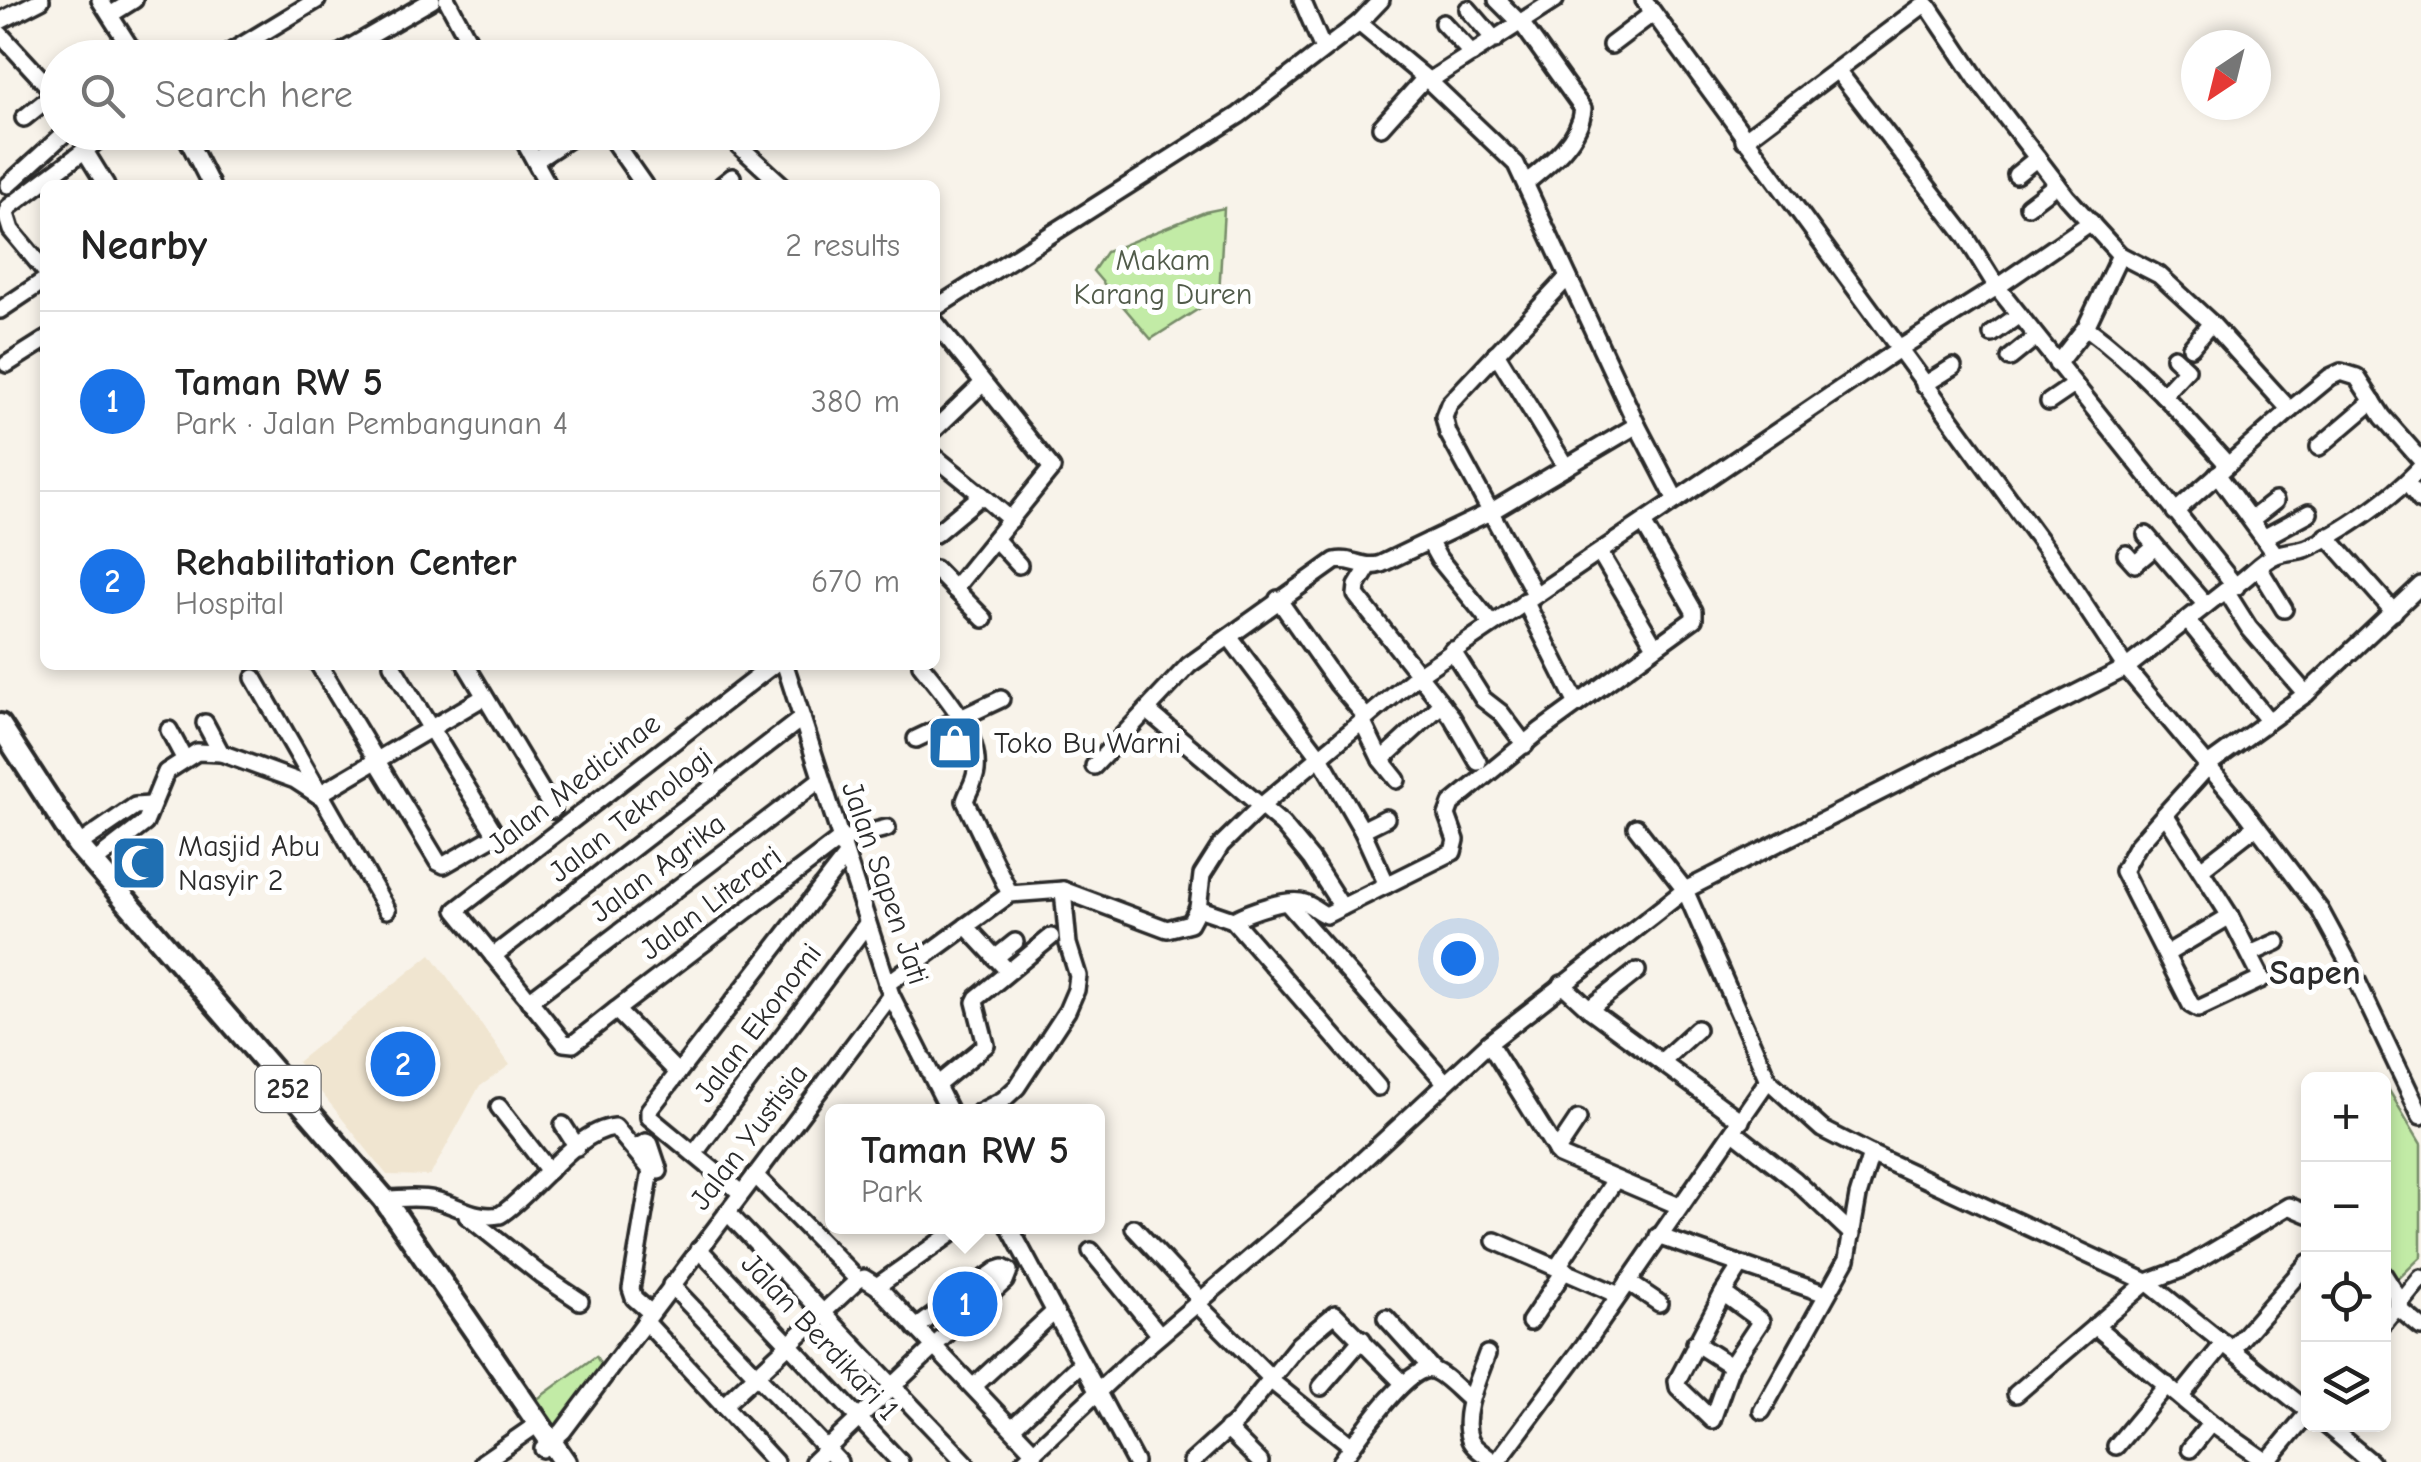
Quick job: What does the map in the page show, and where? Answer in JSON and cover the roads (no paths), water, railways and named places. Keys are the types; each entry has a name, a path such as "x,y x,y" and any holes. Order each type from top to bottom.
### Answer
{"main road":[{"name":"252","path":"0,725 78,845 384,1198 549,1451 565,1462"},
{"name":"252","path":"0,749 40,813 89,878 368,1200 534,1426"}],"street":[{"path":"0,21 40,0"},
{"path":"100,0 126,40"},
{"path":"110,14 134,0"},
{"path":"251,40 317,0"},
{"path":"363,40 432,0"},
{"path":"446,0 468,40"},
{"path":"1302,0 1323,49"},
{"path":"940,305 1239,115 1360,23 1381,0"},
{"path":"1497,0 1578,98 1584,112 1552,162 1527,182"},
{"path":"1381,127 1427,79 1555,0"},
{"path":"1744,140 1922,6 1928,6 1979,82 2057,184 2120,255 2159,276 2212,322 2290,410"},
{"path":"1611,44 1648,7 2060,568 2126,668 2320,910 2421,1116"},
{"path":"1468,8 1495,40"},
{"path":"1360,23 1504,150 1527,182 1637,425 1676,500"},
{"path":"1443,23 1472,54"},
{"path":"0,34 40,78"},
{"path":"1837,70 1964,234 1998,288 2176,512 2230,588 2249,628 2306,694"},
{"path":"24,118 40,106"},
{"path":"40,267 6,236 6,214 8,186 47,150"},
{"path":"8,186 75,150"},
{"path":"98,150 105,180"},
{"path":"196,150 208,180"},
{"path":"529,150 545,180"},
{"path":"535,161 552,150"},
{"path":"620,150 641,180"},
{"path":"744,150 777,180"},
{"path":"2016,175 2037,158"},
{"path":"2028,206 2057,184"},
{"path":"1188,920 1206,867 1221,845 1261,806 1418,675 2091,222"},
{"path":"2057,364 2086,327 2120,255"},
{"path":"1568,277 1450,404 1444,416 1448,433 1492,511 1577,704"},
{"path":"0,310 40,283"},
{"path":"1992,334 2019,315"},
{"path":"2191,348 2212,322"},
{"path":"2086,327 2163,395 2222,469 2276,555"},
{"path":"940,328 1052,468 954,589"},
{"path":"2010,358 2036,337"},
{"path":"6,364 40,343"},
{"path":"1496,354 1566,467"},
{"path":"2163,395 2186,369 2174,357"},
{"path":"1924,385 1953,368"},
{"path":"722,1406 864,1278 877,1286 1012,1428 1029,1457 1160,1334 1392,1133 1489,1043 1686,890 2126,668 2276,555 2307,548 2407,483 2421,464 2358,377 2342,372 2290,410 2176,512"},
{"path":"940,424 983,383"},
{"path":"2050,402 2074,385"},
{"path":"2319,447 2373,402"},
{"path":"1478,762 1442,704 1356,596 1357,586 1368,568 1492,511 1637,425"},
{"path":"940,461 1011,520"},
{"path":"2407,483 2421,501"},
{"path":"940,530 982,495"},
{"path":"2252,519 2276,501"},
{"path":"2265,537 2309,513"},
{"path":"926,670 959,717 976,763 975,778 965,801 1010,894 1063,890 1138,920 1233,920 1266,907 1305,903 1324,915 1453,852 1456,840 1448,820 1449,808 1525,744 1695,615 1643,523"},
{"path":"2327,536 2394,612"},
{"path":"995,539 1019,565"},
{"path":"1429,541 1492,624"},
{"path":"2126,554 2135,564 2151,541 2206,605"},
{"path":"1600,553 1655,646"},
{"path":"2060,568 2074,557"},
{"path":"1094,766 1189,665 1278,599 1335,561 1347,560 1368,568"},
{"path":"2259,568 2284,609"},
{"path":"940,574 984,619"},
{"path":"2165,814 2230,916 2262,979 2196,1009 2122,871 2136,847 2165,814 2210,768 2224,751 2306,694 2421,586"},
{"path":"1278,599 1364,719 1382,760 1397,780"},
{"path":"2188,621 2268,720"},
{"path":"1230,638 1320,758 1362,830 1387,885"},
{"path":"1452,650 1483,699 1502,714 1525,744"},
{"path":"322,670 440,864 492,838 493,830 395,670"},
{"path":"469,670 553,810"},
{"name":"Jalan Medicinae","path":"493,956 456,910 767,670"},
{"name":"Jalan Sapen Jati","path":"787,670 889,990 946,1104"},
{"path":"254,678 386,910"},
{"path":"318,795 484,697"},
{"path":"916,739 1001,699"},
{"path":"1382,760 1442,704"},
{"path":"1148,711 1298,842 1342,908"},
{"name":"Jalan Teknologi","path":"493,956 802,718"},
{"path":"205,723 221,753"},
{"path":"169,730 184,758"},
{"path":"78,845 138,807 166,772 197,752 221,753 294,780 318,795"},
{"name":"Jalan Agrika","path":"530,1001 820,779"},
{"path":"93,863 142,825 138,807"},
{"path":"1362,830 1386,818"},
{"path":"1636,827 1686,890 1768,1080 1822,1128 2147,1282 2301,1406"},
{"path":"2201,869 2255,827"},
{"path":"839,840 886,828"},
{"name":"Jalan Literari","path":"530,1001 561,1040 573,1044 839,840"},
{"path":"741,1193 648,1114 844,857"},
{"path":"995,1104 1017,1087 1067,1011 1076,990 1078,976 1068,944 1063,890"},
{"name":"Jalan Yustisia","path":"549,1451 889,990 1010,894"},
{"path":"1288,904 1445,1082"},
{"path":"2166,954 2230,916"},
{"path":"1233,920 1378,1087"},
{"name":"Jalan Ekonomi","path":"694,1154 866,925"},
{"path":"966,926 1007,970"},
{"path":"937,1085 985,1049 986,1037 975,1001 1007,970 1052,938"},
{"path":"994,958 1016,942"},
{"path":"2250,954 2277,942"},
{"path":"493,956 530,1001"},
{"path":"1589,1009 1637,972"},
{"path":"1562,984 1738,1126 1852,1234"},
{"path":"616,1010 678,1073"},
{"path":"1661,1062 1698,1029"},
{"path":"1489,1043 1556,1152 1679,1206"},
{"path":"1487,1354 1469,1399 1470,1440 1496,1462 1577,1356 1768,1080"},
{"path":"499,1107 549,1171"},
{"path":"1556,1152 1578,1119"},
{"path":"563,1124 577,1147"},
{"path":"384,1198 427,1199 488,1217 500,1215 577,1147 614,1126 639,1145 652,1176 631,1289 634,1298 652,1312 722,1406 775,1462"},
{"path":"1762,1411 1848,1259 1858,1196 1871,1154"},
{"path":"755,1175 858,1280"},
{"path":"1530,1322 1615,1180"},
{"path":"2016,1394 2147,1282 2185,1268 2288,1206 2301,1211"},
{"path":"456,1207 580,1301"},
{"path":"727,1212 965,1462"},
{"path":"1134,1228 1271,1379 1352,1446"},
{"path":"877,1286 951,1234"},
{"path":"1012,1234 1135,1462"},
{"path":"1658,1236 1826,1294"},
{"path":"1495,1241 1659,1303"},
{"name":"Jalan Berdikari 1","path":"699,1249 900,1462"},
{"path":"1091,1251 1160,1334"},
{"path":"1723,1292 1762,1321 1731,1366 1716,1418 1711,1420 1676,1383 1723,1292 1741,1265"},
{"path":"813,1462 1006,1281 1010,1271 997,1270 916,1328"},
{"path":"2181,1396 2301,1270"},
{"path":"2391,1314 2421,1278"},
{"path":"2391,1285 2397,1307 2421,1327"},
{"path":"671,1286 838,1462"},
{"path":"973,1387 1054,1313"},
{"path":"1192,1462 1227,1429 1299,1344 1335,1314 1403,1383"},
{"path":"1386,1318 1434,1370 1469,1399"},
{"path":"2094,1326 2211,1423 2267,1462 2301,1421"},
{"path":"1321,1386 1362,1339"},
{"path":"1695,1343 1731,1366"},
{"path":"1012,1428 1080,1364"},
{"path":"1340,1462 1403,1383 1422,1370 1434,1370"},
{"path":"2116,1446 2168,1385"},
{"path":"2190,1448 2211,1423"},
{"path":"482,1462 534,1426"},
{"path":"1227,1429 1260,1462"},
{"path":"2334,1432 2370,1462"}],"place":[{"name":"Toko Bu Warni","path":"955,743"},
{"name":"Masjid Abu Nasyir 2","path":"139,863"},
{"name":"Rehabilitation Center","path":"403,1064"},
{"name":"Taman RW 5","path":"965,1304"}],"district":[{"name":"Sapen","path":"2315,972"}],"park label":[{"name":"Makam Karang Duren","path":"1163,277"}]}
